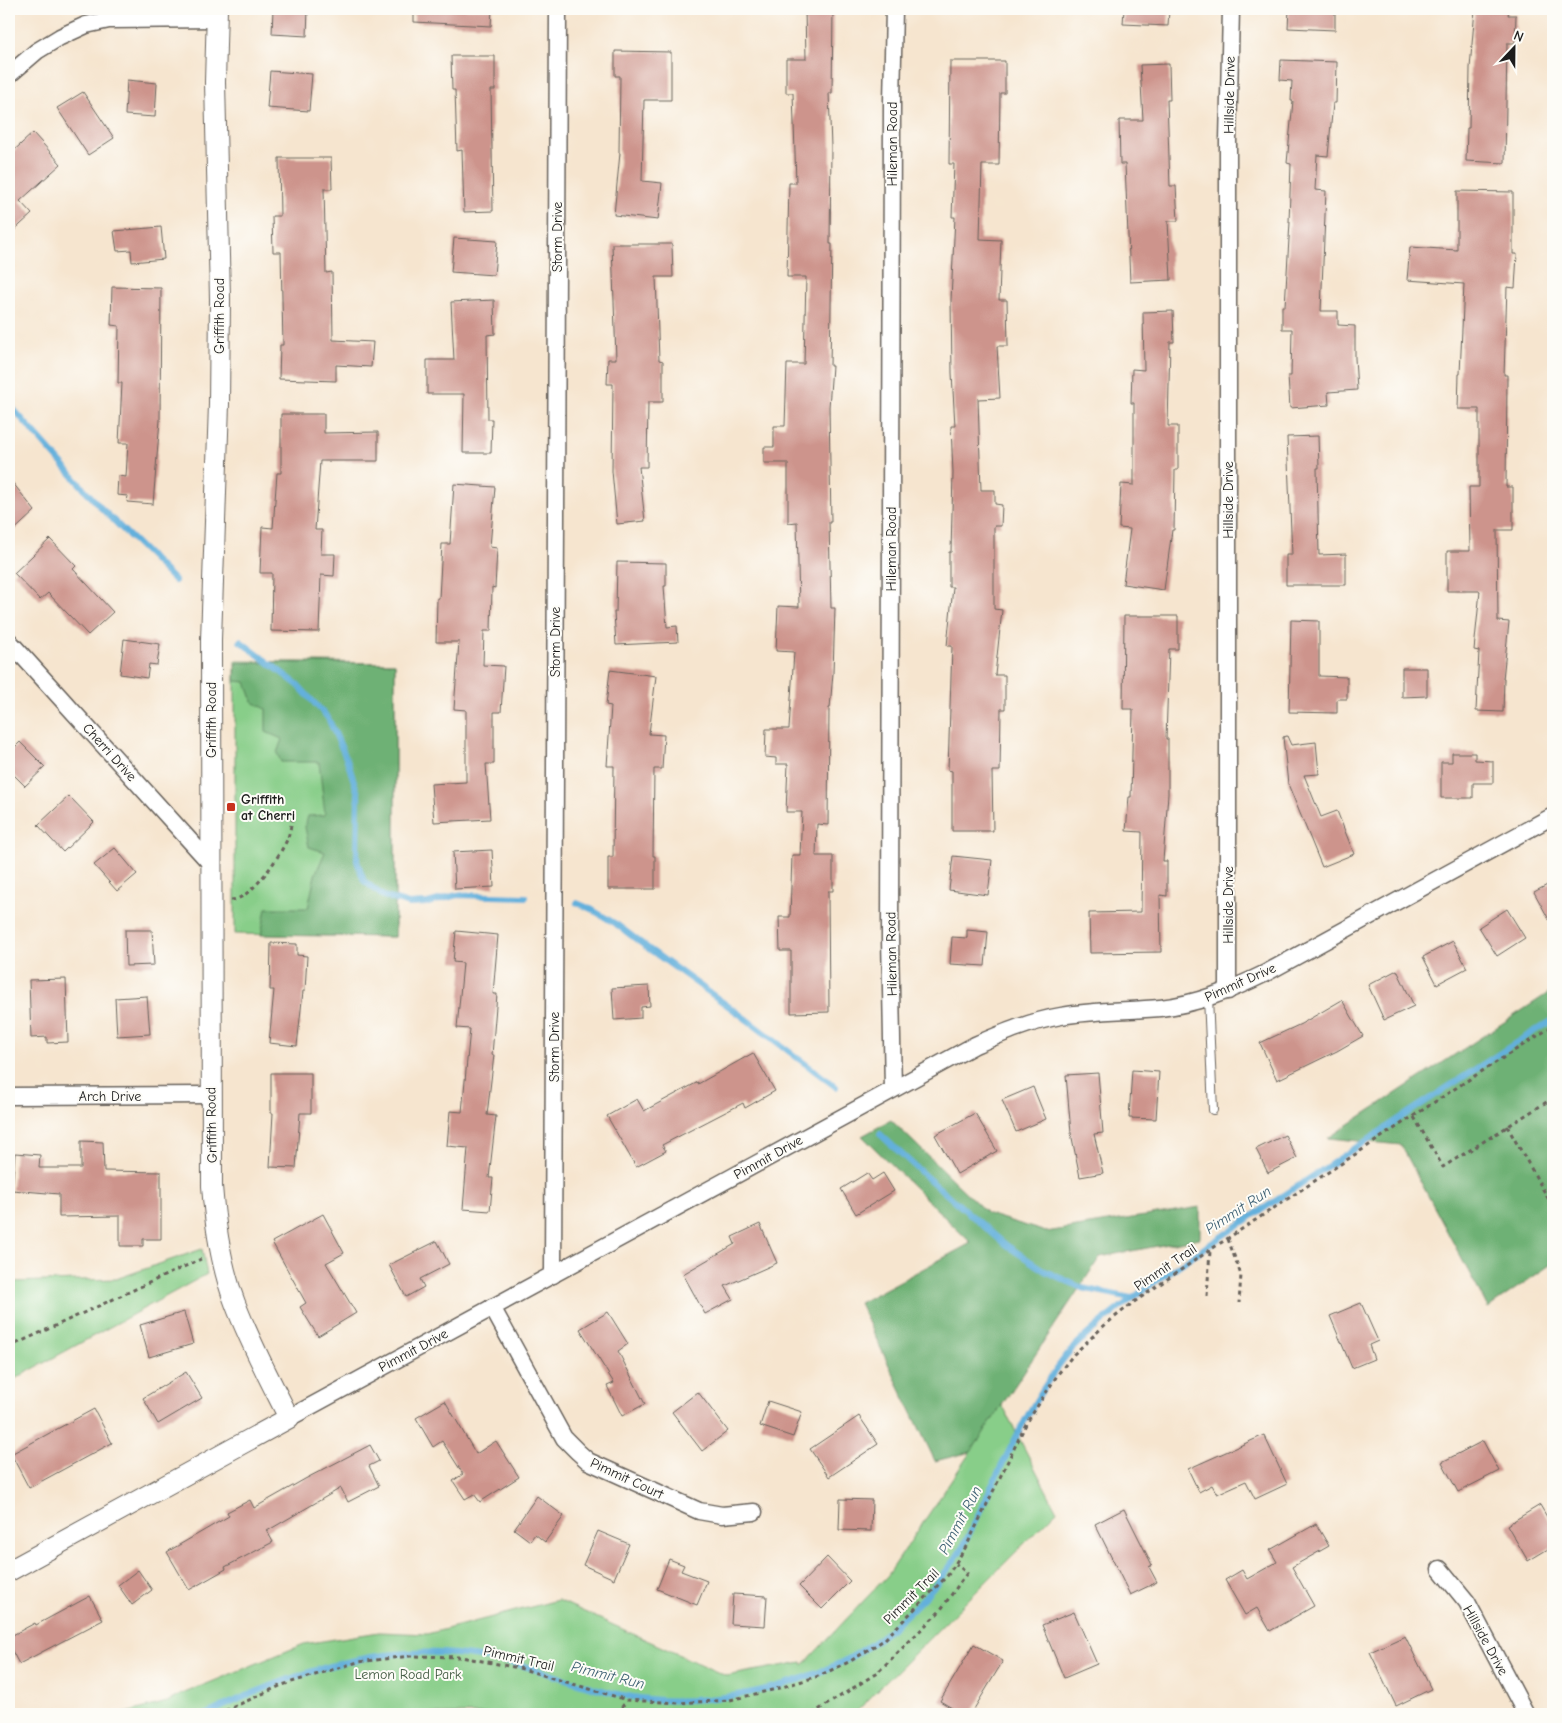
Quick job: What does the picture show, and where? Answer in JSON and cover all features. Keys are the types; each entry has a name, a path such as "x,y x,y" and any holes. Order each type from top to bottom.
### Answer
{"street":[{"name":"Storm Drive","path":"553,1275 558,9"},
{"name":"Hileman Road","path":"893,1089 890,908 892,102 894,9"},
{"name":"Hillside Drive","path":"1228,991 1228,141 1231,9"},
{"path":"9,75 37,51 60,37 86,26 109,20 217,14"},
{"name":"Griffith Road","path":"217,14 215,82 220,318 211,640 212,1186 221,1251 234,1301 252,1347 289,1418"},
{"name":"Cherri Drive","path":"9,641 211,864"},
{"name":"Pimmit Drive","path":"9,1570 975,1045 1020,1026 1060,1016 1102,1010 1160,1008 1195,1002 1228,991 1273,969 1553,816"},
{"name":"Arch Drive","path":"9,1096 211,1095"},
{"name":"Pimmit Court","path":"492,1307 564,1438 588,1461 700,1511 722,1515 754,1512"},
{"name":"Hillside Drive","path":"1440,1569 1467,1602 1526,1714"}],"lane":[{"path":"1208,997 1213,1110"}],"path":[{"path":"211,901 236,900 251,890 268,871 278,855 288,835 293,817"},
{"name":"Pimmit Trail","path":"218,1714 282,1685 358,1662 410,1656 460,1657 519,1668 627,1700 680,1703 730,1700 772,1690 816,1677 849,1662 884,1640 948,1575 967,1546 1026,1424 1058,1374 1074,1354 1106,1324 1134,1302 1210,1250 1553,1026"},
{"path":"1414,1117 1443,1167 1553,1098"},
{"path":"1507,1126 1553,1206"},
{"path":"1228,1239 1241,1274 1239,1303"},
{"path":"1207,1296 1210,1250"},
{"path":"9,1347 221,1251"},
{"name":"Pimmit Trail","path":"812,1714 877,1674 939,1612 967,1573 956,1564"},
{"path":"617,1714 627,1700"}],"green space":[{"path":"235,661 395,663 395,937 235,934"},
{"path":"236,663 395,663 395,937 261,935 266,908 308,908 315,875 325,852 309,847 305,827 308,816 325,815 319,762 281,762 277,753 282,739 266,732 266,709 253,702 246,682 235,681"},
{"path":"1553,990 1553,1263 1488,1308 1401,1145 1328,1138"},
{"path":"891,1120 988,1214 1046,1232 1200,1207 1200,1238 1100,1257 971,1452 935,1461 859,1303 971,1243 862,1136"},
{"path":"202,1249 207,1274 9,1382 9,1282 116,1279"},
{"name":"Lemon Road Park","path":"1002,1405 1057,1511 854,1714 122,1714 167,1702 182,1694 304,1644 379,1632 427,1634 558,1600 726,1676 802,1662 803,1665 888,1575"}],"building":[{"path":"273,9 308,9 307,36 272,34"},
{"path":"414,9 492,9 491,26 414,22"},
{"path":"805,9 833,9 832,93 829,93 831,147 830,244 832,244 830,366 832,366 829,407 831,522 829,522 831,608 835,608 833,673 829,708 828,825 817,824 816,856 833,856 833,891 828,891 829,1012 791,1013 791,951 780,951 779,917 790,917 792,855 800,855 802,812 786,812 788,764 776,764 776,758 765,757 766,729 789,729 794,652 776,651 778,606 799,607 797,522 788,523 788,463 764,463 764,447 774,447 774,426 785,426 787,364 804,364 806,277 787,277 789,183 796,183 793,93 786,93 786,59 806,59"},
{"path":"1124,9 1169,9 1168,26 1123,24"},
{"path":"1289,9 1335,9 1335,30 1288,28"},
{"path":"1475,9 1509,9 1508,15 1516,15 1515,43 1507,43 1505,163 1466,161 1467,128 1469,128 1470,68"},
{"path":"615,51 671,52 671,100 644,100 642,181 662,183 658,220 614,215 620,153 620,76 615,76"},
{"path":"451,56 495,56 495,90 491,90 493,211 464,212 462,150 457,151 455,90 452,90"},
{"path":"1281,60 1337,62 1336,103 1333,103 1328,156 1317,155 1315,190 1326,191 1321,311 1338,311 1338,325 1355,326 1357,390 1328,392 1329,405 1290,408 1288,376 1291,376 1292,329 1282,329 1282,306 1285,306 1290,222 1291,164 1287,163 1293,101 1291,101 1292,81 1280,80"},
{"path":"950,61 1005,61 1005,93 1000,93 999,165 982,165 980,239 1001,240 999,300 1007,300 1008,346 997,346 1000,398 978,399 981,490 995,490 995,504 1002,505 1001,526 994,526 994,609 1002,610 995,675 1005,675 1005,709 1001,709 1000,771 992,771 993,831 952,831 952,771 948,770 952,646 947,646 953,587 949,587 953,473 951,426 955,426 951,300 955,217 952,217 954,164 949,164"},
{"path":"1169,64 1170,100 1167,100 1170,186 1176,186 1178,221 1168,221 1171,280 1130,282 1125,164 1120,164 1119,120 1143,120 1140,65"},
{"path":"270,71 312,74 309,111 267,108"},
{"path":"127,80 157,83 155,117 125,115"},
{"path":"83,92 114,138 88,155 57,108"},
{"path":"33,133 61,164 20,201 32,214 9,235 9,155"},
{"path":"279,158 331,158 332,189 324,189 326,273 332,272 333,340 373,342 371,367 336,365 336,381 279,379 280,345 283,345 281,252 273,252 272,216 280,216"},
{"path":"1457,191 1513,192 1513,254 1517,254 1515,288 1507,287 1504,375 1507,375 1506,487 1513,487 1513,530 1497,530 1498,621 1509,622 1503,679 1503,712 1476,711 1479,651 1474,650 1480,591 1447,591 1447,551 1470,551 1469,487 1479,487 1479,409 1458,409 1464,284 1407,280 1410,247 1457,250"},
{"path":"161,227 164,259 132,262 131,250 117,251 114,231"},
{"path":"454,238 497,241 494,275 451,272"},
{"path":"612,244 672,244 673,277 656,277 659,360 663,361 663,402 648,402 647,467 639,467 645,521 617,524 612,471 613,384 607,384 608,359 616,359"},
{"path":"112,287 161,288 160,420 153,504 127,502 128,496 117,495 118,476 126,477 128,443 119,443 122,383 118,383 119,326 111,325"},
{"path":"494,300 495,334 487,335 488,419 492,419 491,453 463,453 464,394 427,394 427,360 454,360 451,302"},
{"path":"1173,311 1174,342 1170,342 1168,426 1178,426 1178,470 1175,470 1174,530 1172,530 1164,590 1123,584 1130,529 1119,528 1121,484 1134,485 1134,403 1131,403 1132,369 1144,370 1143,312"},
{"path":"281,414 324,414 324,433 378,432 378,461 320,461 315,530 322,530 321,554 335,554 334,576 321,575 319,632 271,631 272,573 260,573 262,527 273,528 277,473 281,473"},
{"path":"1318,436 1319,555 1346,554 1346,585 1286,585 1286,555 1292,555 1287,437"},
{"path":"9,478 35,511 9,535"},
{"path":"454,484 495,487 490,547 497,548 495,588 492,587 491,631 484,631 483,665 504,666 501,712 494,712 494,764 486,764 490,819 434,822 431,784 466,782 466,710 454,709 459,642 436,642 437,598 439,598 442,544 450,544"},
{"path":"50,539 76,566 73,569 113,612 88,635 48,593 40,600 14,573"},
{"path":"617,562 666,563 666,586 664,586 667,627 677,626 678,642 616,645 614,612 616,612"},
{"path":"1124,616 1178,616 1178,649 1169,649 1166,739 1168,739 1168,794 1163,861 1167,861 1167,896 1160,895 1161,952 1090,953 1089,913 1141,912 1142,832 1126,831 1129,797 1131,797 1133,709 1123,709"},
{"path":"1291,620 1319,621 1319,676 1347,677 1347,699 1337,699 1337,713 1289,712"},
{"path":"124,639 160,644 157,665 149,664 147,678 120,674"},
{"path":"1402,668 1427,668 1427,696 1402,697"},
{"path":"610,670 656,676 649,734 664,735 662,769 654,769 653,856 655,856 655,889 608,889 608,857 613,857 614,766 607,766 611,706 606,705"},
{"path":"1287,736 1291,745 1316,742 1319,774 1304,775 1321,817 1337,811 1354,854 1322,867 1288,784 1283,737"},
{"path":"20,742 45,767 25,786 9,770 9,753"},
{"path":"1452,753 1475,753 1475,760 1493,761 1493,783 1473,783 1473,798 1441,798 1441,762 1452,762"},
{"path":"69,796 94,822 63,852 38,825"},
{"path":"115,848 137,874 117,891 94,865"},
{"path":"492,850 494,887 455,889 453,852"},
{"path":"953,856 992,860 988,895 949,890"},
{"path":"1553,882 1553,927 1534,892"},
{"path":"1507,909 1525,938 1497,956 1479,927"},
{"path":"125,930 152,930 154,965 126,966"},
{"path":"967,930 988,932 985,966 950,964 952,937 967,938"},
{"path":"456,931 498,935 493,994 497,994 492,1055 494,1055 487,1115 496,1116 489,1178 493,1178 490,1211 463,1209 468,1148 447,1146 450,1111 462,1112 470,1029 457,1028 463,963 453,962"},
{"path":"1453,941 1467,968 1437,984 1423,957"},
{"path":"271,943 297,944 297,955 307,956 305,991 303,991 297,1046 269,1043 274,990 270,990"},
{"path":"1397,970 1414,1006 1384,1020 1368,985"},
{"path":"66,979 68,1042 47,1043 47,1037 31,1038 29,980"},
{"path":"649,986 650,1006 641,1007 641,1018 614,1020 612,988"},
{"path":"147,996 150,1034 117,1036 115,998"},
{"path":"1342,1000 1363,1036 1337,1051 1277,1080 1260,1043 1301,1024"},
{"path":"753,1053 775,1091 745,1108 743,1103 662,1145 666,1151 636,1167 607,1116 637,1099 644,1111 698,1082 698,1084"},
{"path":"1132,1070 1159,1072 1156,1119 1129,1118"},
{"path":"271,1073 311,1073 311,1113 300,1113 296,1168 270,1167 273,1113 271,1113"},
{"path":"1098,1073 1103,1133 1094,1134 1103,1173 1080,1177 1071,1133 1066,1075"},
{"path":"1033,1087 1046,1119 1016,1132 1002,1100"},
{"path":"975,1113 997,1151 957,1174 935,1135"},
{"path":"1285,1135 1297,1158 1268,1173 1256,1149"},
{"path":"81,1141 103,1142 104,1171 161,1172 161,1239 143,1239 143,1246 120,1246 120,1216 59,1217 59,1194 12,1190 15,1153 40,1155 39,1168 81,1168"},
{"path":"867,1173 872,1180 883,1173 894,1191 856,1214 841,1189"},
{"path":"323,1214 344,1253 326,1263 356,1313 318,1336 300,1307 306,1303 272,1242"},
{"path":"760,1224 777,1263 725,1286 733,1299 705,1314 683,1274 735,1244 732,1237"},
{"path":"437,1241 449,1264 420,1279 424,1287 406,1297 389,1265"},
{"path":"1361,1303 1378,1341 1369,1345 1374,1359 1352,1368 1330,1316"},
{"path":"184,1312 193,1344 149,1357 140,1325"},
{"path":"608,1312 628,1344 618,1351 645,1404 622,1416 607,1386 614,1383 580,1329"},
{"path":"186,1372 202,1398 158,1424 143,1398"},
{"path":"698,1392 728,1431 702,1451 672,1412"},
{"path":"445,1401 476,1454 496,1441 519,1477 480,1502 474,1494 465,1499 453,1481 463,1474 442,1441 433,1447 416,1418"},
{"path":"768,1401 802,1412 793,1437 760,1426"},
{"path":"94,1409 112,1443 29,1488 11,1454"},
{"path":"859,1416 878,1444 829,1477 810,1449"},
{"path":"1264,1435 1287,1484 1255,1499 1246,1481 1217,1494 1212,1485 1199,1492 1188,1469"},
{"path":"1483,1441 1499,1471 1458,1492 1442,1462"},
{"path":"370,1445 379,1461 369,1466 379,1486 348,1502 341,1488 267,1531 273,1542 225,1567 226,1569 189,1590 167,1552 229,1516 227,1512 250,1500 254,1508"},
{"path":"537,1496 564,1516 545,1542 535,1534 530,1541 514,1529"},
{"path":"840,1499 872,1500 871,1531 839,1530"},
{"path":"1540,1505 1553,1527 1553,1546 1528,1561 1507,1525"},
{"path":"1124,1509 1152,1565 1149,1567 1157,1582 1130,1595 1095,1524"},
{"path":"1316,1524 1329,1546 1292,1567 1314,1606 1270,1631 1257,1608 1245,1615 1225,1580 1242,1570 1247,1579 1277,1562 1270,1550"},
{"path":"598,1531 629,1544 614,1579 583,1565"},
{"path":"827,1557 850,1581 822,1609 799,1586"},
{"path":"669,1559 684,1565 681,1571 707,1581 697,1605 657,1589"},
{"path":"138,1570 152,1590 132,1605 118,1585"},
{"path":"733,1594 767,1596 765,1626 731,1624"},
{"path":"90,1596 103,1620 19,1664 9,1645 9,1637"},
{"path":"1074,1612 1097,1664 1064,1678 1042,1625"},
{"path":"1405,1636 1431,1689 1396,1706 1370,1652"},
{"path":"974,1644 1003,1661 971,1714 962,1714 940,1701"}],"waterway":[{"path":"9,404 102,509 175,581"},
{"path":"240,641 298,685 328,718 347,760 358,794 357,861 364,881 383,896 409,904 428,903 457,895 526,897"},
{"path":"577,903 616,924 836,1087"},
{"name":"Pimmit Run","path":"207,1714 255,1692 306,1673 383,1655 410,1653 467,1655 524,1666 614,1693 653,1700 708,1699 737,1695 792,1682 842,1662 877,1640 894,1626 928,1593 955,1559 965,1543 1006,1456 1035,1402 1060,1363 1083,1338 1106,1318 1200,1251 1432,1097 1553,1020"},
{"path":"880,1134 924,1175 1006,1245 1045,1271 1082,1288 1131,1298"}],"place":[{"name":"Griffith at Cherri","path":"231,807"}]}
